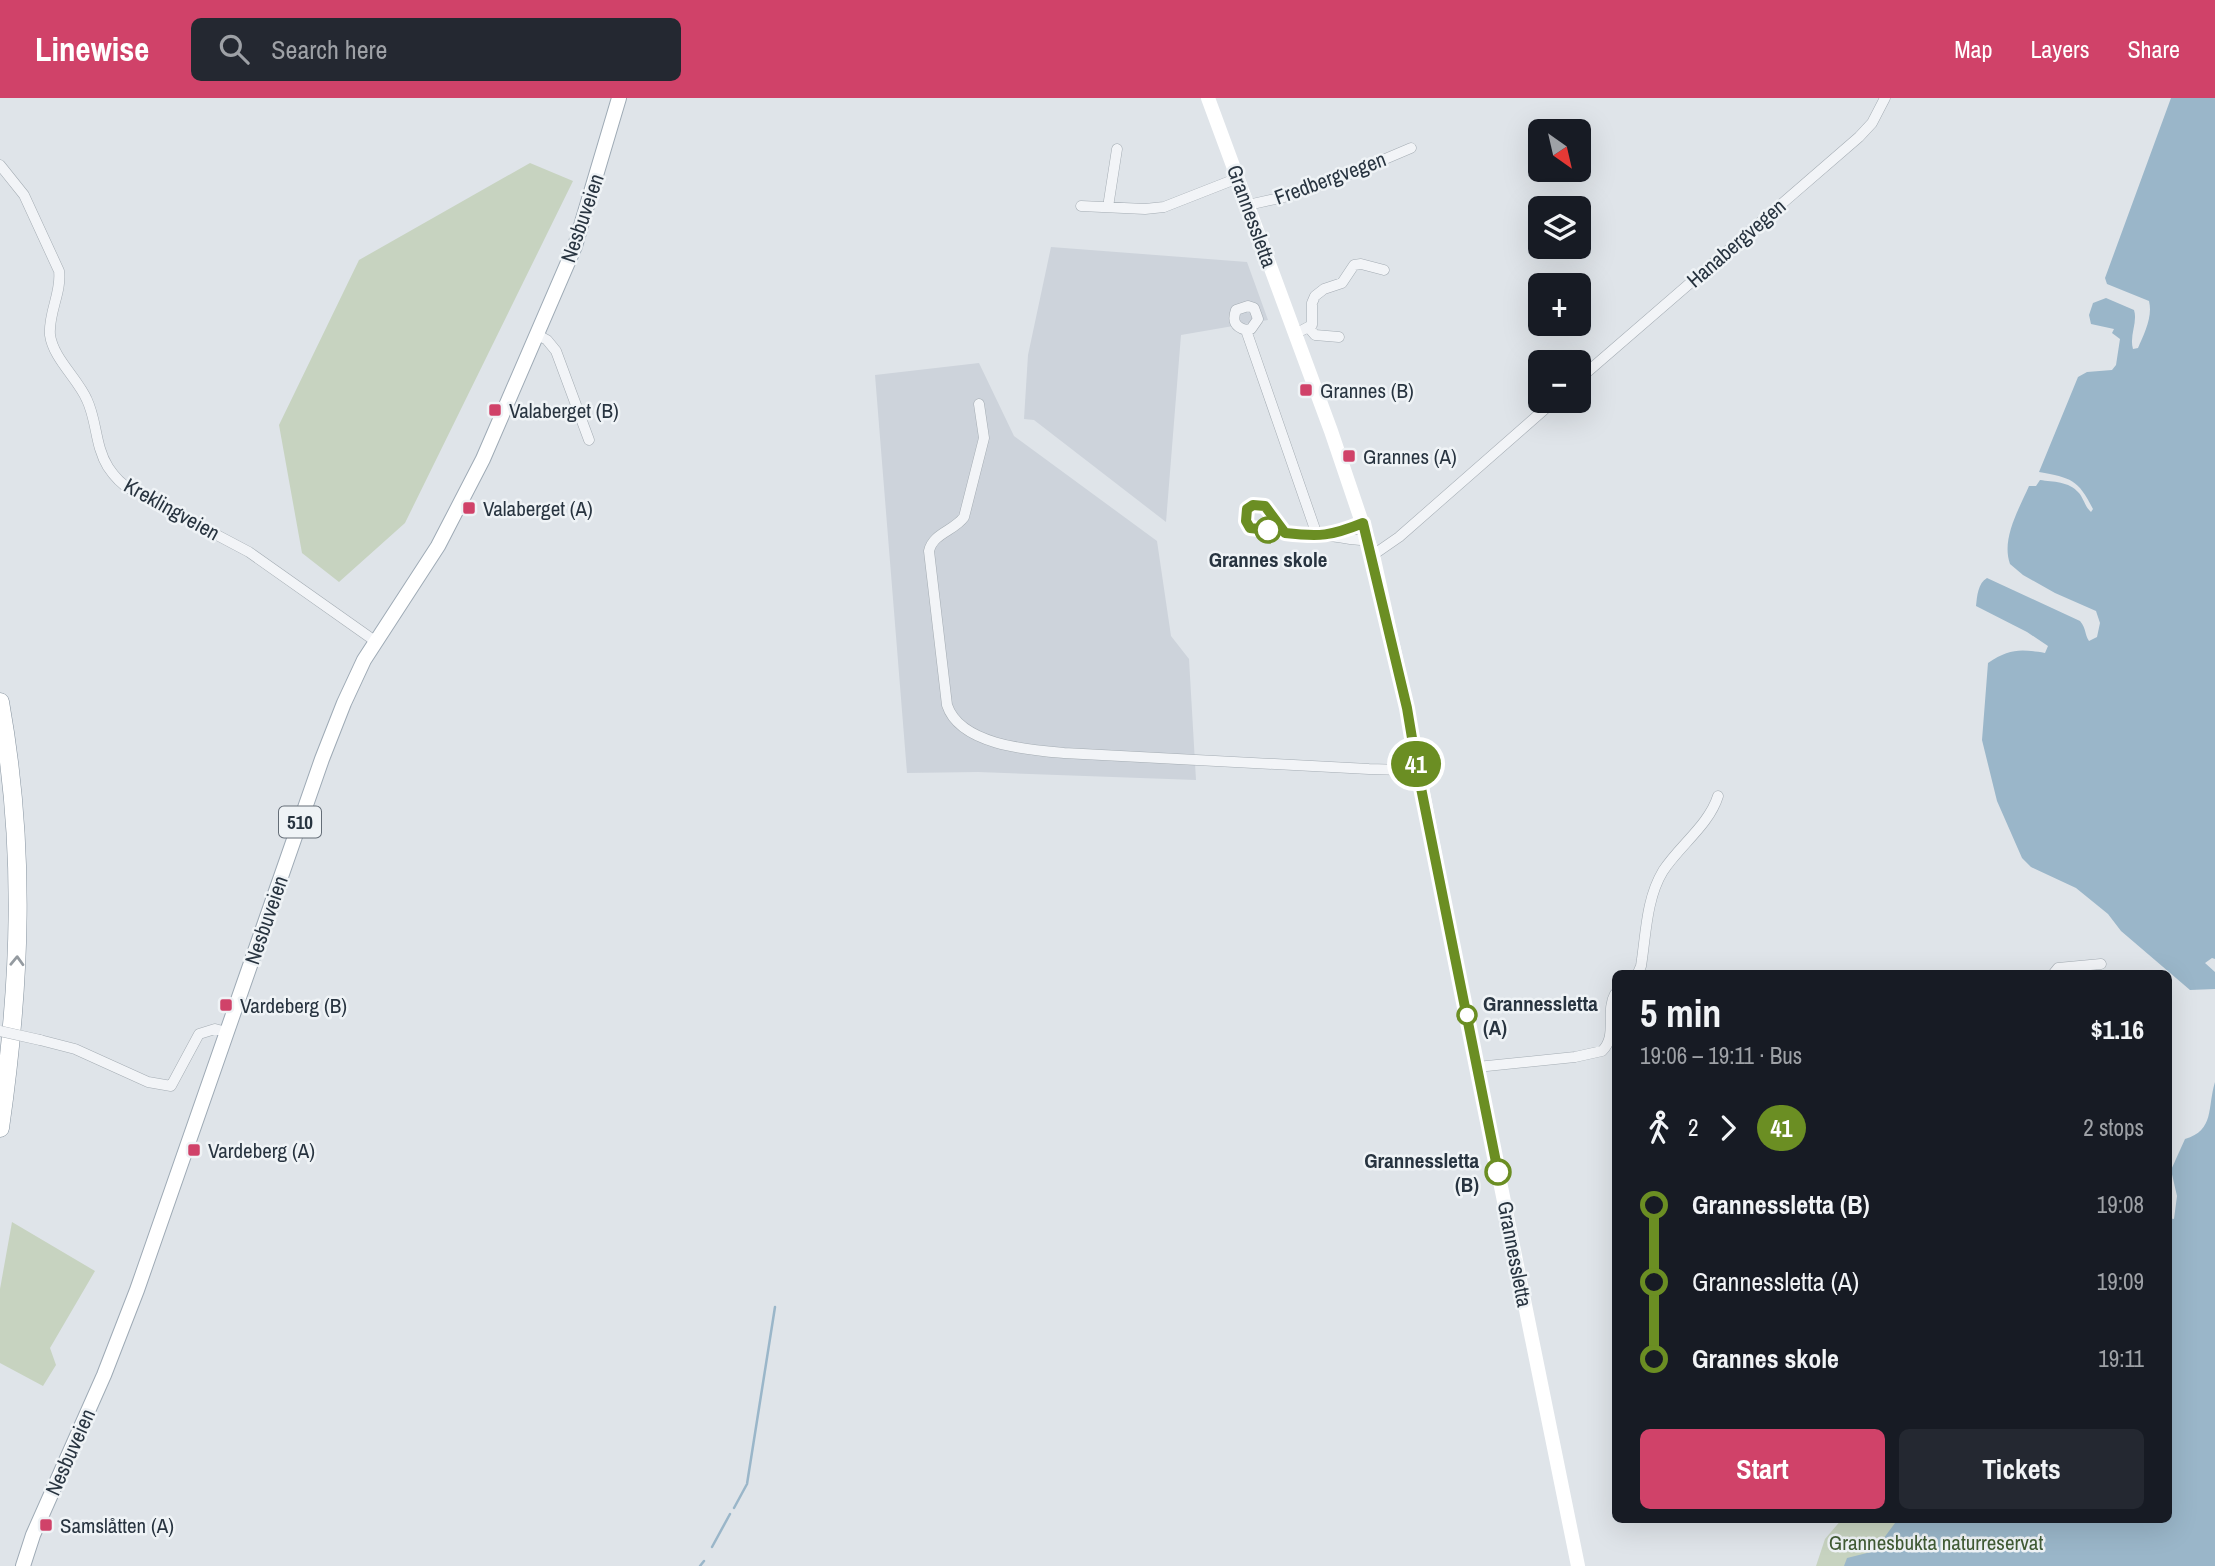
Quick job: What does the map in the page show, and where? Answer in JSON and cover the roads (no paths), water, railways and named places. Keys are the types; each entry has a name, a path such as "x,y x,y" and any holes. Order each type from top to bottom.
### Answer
{"highway":[{"path":"0,702 14,799 19,899 15,1003 0,1128"}],"main road":[{"name":"Nesbuveien","path":"23,1566 33,1535 104,1375 136,1290 322,759 350,690 375,640 438,546 467,494 575,246 619,98"},
{"name":"Grannessletta","path":"1208,98 1373,555 1407,708 1578,1566"}],"street":[{"name":"Hanabergvegen","path":"1591,369 1859,137 1872,123 1885,98"},
{"name":"Fredbergvegen","path":"1248,205 1284,197 1345,176 1411,148"},
{"path":"1108,207 1117,149"},
{"name":"Kreklingveien","path":"0,164 24,195 59,271 60,282 51,311 51,338 58,355 87,399 101,453 115,476 130,489 250,552 375,640"},
{"path":"1081,206 1145,209 1164,207 1238,178"},
{"path":"1295,334 1309,328 1314,320 1312,303 1319,291 1342,283 1354,265 1361,264 1384,270"},
{"path":"1309,328 1315,335 1339,338"},
{"path":"1246,330 1317,535"},
{"path":"538,335 548,340 556,351 589,440"},
{"path":"979,404 984,438 964,517 958,525 934,539 929,551 947,705 951,716 960,725 1002,744 1052,752 1381,769 1417,768"},
{"path":"1373,555 1399,537 1540,413"},
{"path":"1329,536 1363,523"},
{"path":"1285,533 1329,536 1353,541 1368,540"},
{"path":"1640,970 1649,911 1656,886 1670,861 1705,819 1718,796"},
{"path":"2056,970 2066,965 2101,964"},
{"path":"1477,1067 1589,1055 1610,1047 1612,1006"},
{"path":"0,1031 75,1049 148,1082 171,1086 199,1034 215,1029 226,1032"}],"water":[{"path":"2171,98 2215,98 2215,959 2205,963 2215,972 2215,989 2190,990 2172,975 2172,970 2167,970 2121,931 2108,914 2076,888 2031,867 2022,858 1997,801 1982,740 1988,663 2016,651 2045,653 2048,646 1976,606 1984,580 1987,578 2080,621 2089,641 2097,637 2100,623 2096,611 2023,575 2010,564 2008,545 2012,524 2029,486 2036,486 2040,480 2071,486 2079,493 2087,508 2091,512 2093,509 2078,486 2066,478 2039,472 2078,377 2087,372 2112,370 2116,365 2120,339 2112,333 2114,329 2091,324 2089,315 2093,303 2106,298 2134,310 2133,349 2138,348 2145,331 2150,313 2149,301 2107,284 2105,278"},
{"path":"2215,1082 2215,1566 1844,1566 1847,1558 1871,1552 1895,1523 2172,1523 2172,1219 2177,1196 2172,1168 2185,1139 2201,1130 2208,1117"}],"waterway":[{"path":"734,1508 747,1484 775,1307"},
{"path":"712,1547 730,1514"},
{"path":"700,1566 704,1561"}],"place":[{"name":"Grannes (B)","path":"1306,390"},
{"name":"Valaberget (B)","path":"495,410"},
{"name":"Grannes (A)","path":"1349,456"},
{"name":"Valaberget (A)","path":"469,508"},
{"name":"Grannes skole","path":"1268,530"},
{"name":"Vardeberg (B)","path":"226,1005"},
{"name":"Grannessletta (A)","path":"1467,1015"},
{"name":"Vardeberg (A)","path":"194,1150"},
{"name":"Grannessletta (B)","path":"1498,1172"},
{"name":"Samslåtten (A)","path":"46,1525"}],"park label":[{"name":"Grannesbukta naturreservat","path":"1936,1542"}]}
